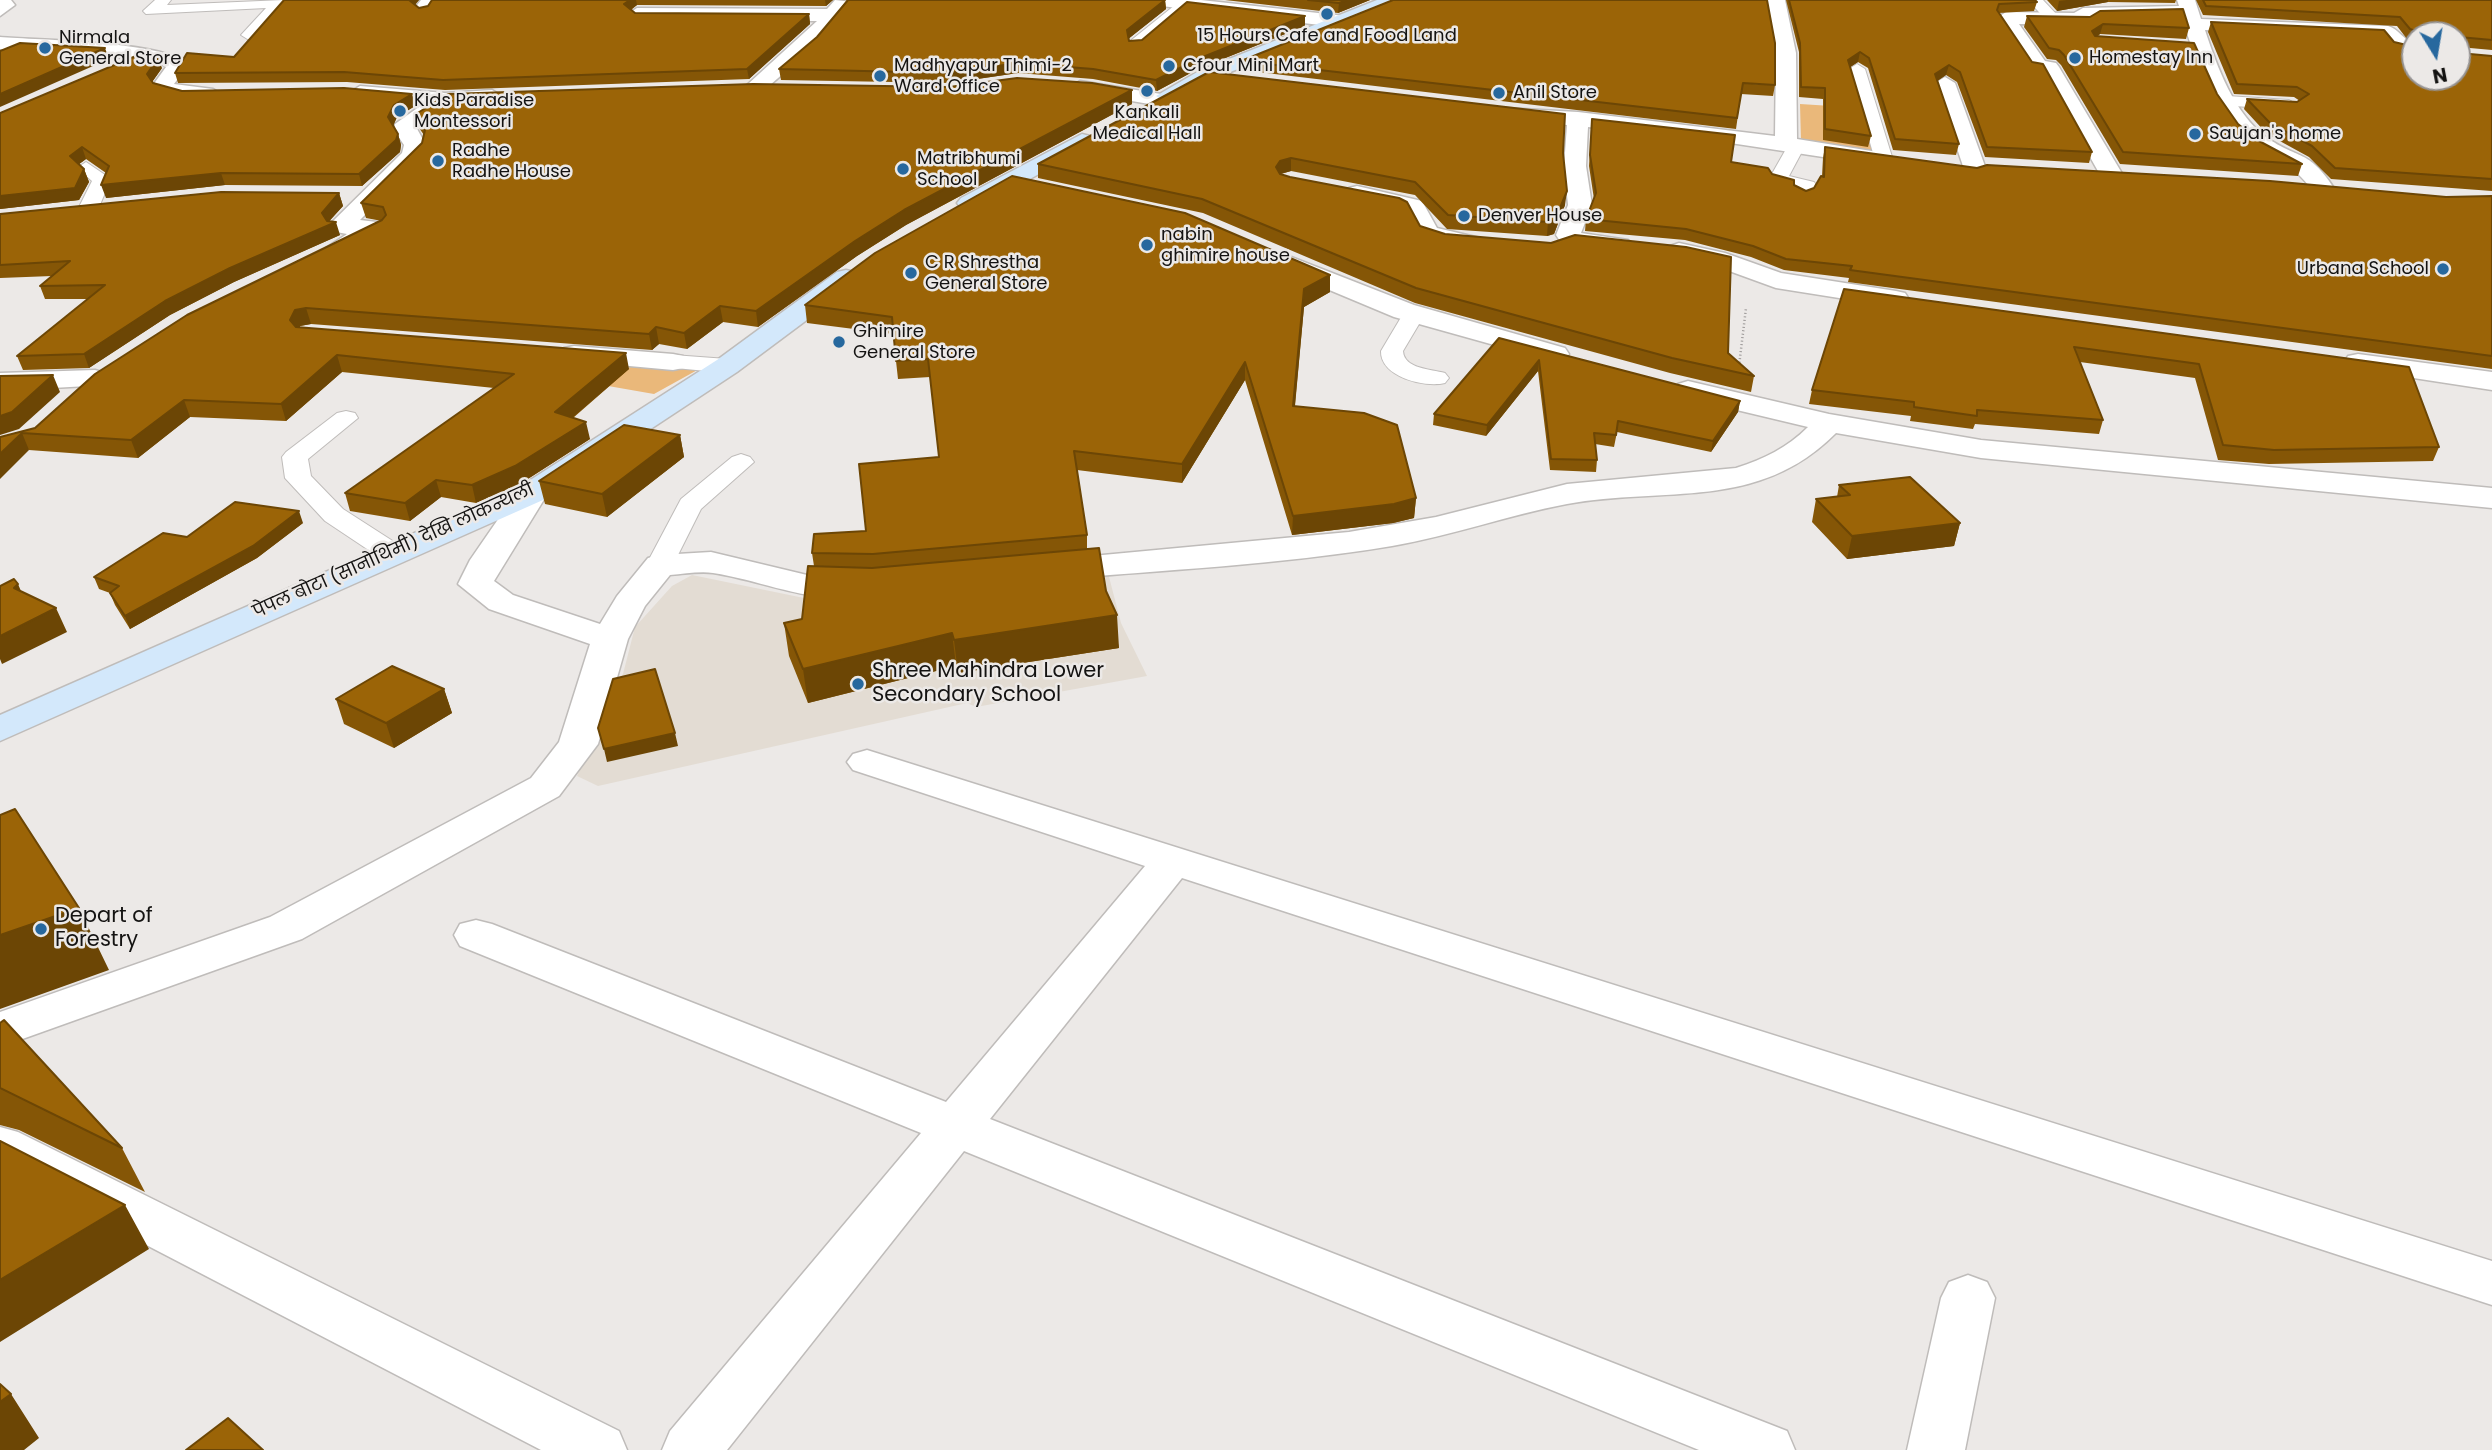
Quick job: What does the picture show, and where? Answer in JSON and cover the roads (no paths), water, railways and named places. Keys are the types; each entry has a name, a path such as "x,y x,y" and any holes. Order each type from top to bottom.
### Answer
{"main road":[{"path":"951,213 1206,75 1345,22 1393,0"},
{"name":"पेपल बोटा (सानोथिमी) देखि लोकन्थली","path":"0,729 532,493 727,366 867,262"}],"street":[{"path":"0,0 6,5 0,10"},
{"path":"755,88 808,41 844,0"},
{"path":"1153,0 1345,22"},
{"path":"1776,0 1786,52 1791,145"},
{"path":"2111,175 2049,67 2039,66 2006,18 2087,19 2083,15 2132,11 2190,12 2388,32 2401,46"},
{"path":"2190,12 2210,71 2241,124 2259,142 2311,167 2322,188"},
{"path":"637,14 830,15"},
{"path":"0,43 145,53 177,61 178,65 163,85 166,89 186,94 238,95"},
{"path":"0,59 56,48"},
{"path":"110,69 145,53"},
{"path":"1206,75 1246,81"},
{"path":"1945,83 1975,169"},
{"path":"1055,85 1161,100"},
{"path":"730,88 783,88"},
{"path":"335,91 445,99 519,94"},
{"path":"316,259 376,228 340,226 413,155 415,145 405,130 406,124 445,99"},
{"path":"1485,109 1578,118 1908,162"},
{"path":"1578,118 1575,166 1580,205 1568,234 1561,243 1652,248 1716,258 1751,272 1804,286 1919,302"},
{"path":"1948,166 2003,170"},
{"path":"2084,174 2136,176"},
{"path":"1009,181 1050,189"},
{"path":"2294,186 2348,190"},
{"path":"1333,188 1414,206 1419,211 1423,228 1433,237 1495,244"},
{"path":"342,195 369,196"},
{"path":"62,212 116,204"},
{"path":"1256,249 1414,314 1588,363"},
{"path":"548,352 673,362"},
{"path":"2339,359 2492,381"},
{"path":"0,382 106,372 61,410"},
{"path":"1662,383 1829,423 1982,449 2492,498"},
{"path":"1015,573 1250,553 1393,536 1569,493 1686,485 1746,476 1769,470 1794,457 1814,442 1829,423"},
{"path":"532,493 516,522 481,566 475,584 501,602 610,639"},
{"path":"0,1030 286,928 545,787 578,744 610,639 629,603 660,565 711,562 807,585 890,586"},
{"path":"867,762 2492,1283"},
{"path":"691,1450 1173,860"},
{"path":"476,935 1766,1450"},
{"path":"0,1146 598,1450"},
{"path":"1936,1450 1968,1298"}],"lane":[{"path":"164,0 151,11 282,1"},
{"path":"2035,0 2052,18"},
{"path":"248,35 282,1"},
{"path":"1135,45 1185,4"},
{"path":"2177,46 2203,47"},
{"path":"1857,69 1884,160"},
{"path":"2227,101 2294,105"},
{"path":"1791,145 1779,179 1803,183 1807,186 1803,194"},
{"path":"86,168 102,179 89,206"},
{"path":"1414,314 1392,351 1392,358 1401,369 1437,377"},
{"path":"673,362 727,366"},
{"path":"346,418 295,457 298,478 334,515 392,553"},
{"path":"660,565 690,505 741,462"}],"place":[{"name":"15 Hours Cafe and Food Land","path":"1327,14"},
{"name":"Nirmala General Store","path":"45,48"},
{"name":"Homestay Inn","path":"2075,58"},
{"name":"Cfour Mini Mart","path":"1169,66"},
{"name":"Madhyapur Thimi-2 Ward Office","path":"880,76"},
{"name":"Kankali Medical Hall","path":"1147,91"},
{"name":"Anil Store","path":"1499,93"},
{"name":"Kids Paradise Montessori","path":"400,111"},
{"name":"Saujan's home","path":"2195,134"},
{"name":"Radhe Radhe House","path":"438,161"},
{"name":"Matribhumi School","path":"903,169"},
{"name":"Denver House","path":"1464,216"},
{"name":"nabin ghimire house","path":"1147,245"},
{"name":"Urbana School","path":"2443,269"},
{"name":"C R Shrestha General Store","path":"911,273"},
{"name":"Ghimire General Store","path":"839,342"},
{"name":"Shree Mahindra Lower Secondary School","path":"858,684"},
{"name":"Depart of Forestry","path":"41,929"}]}
